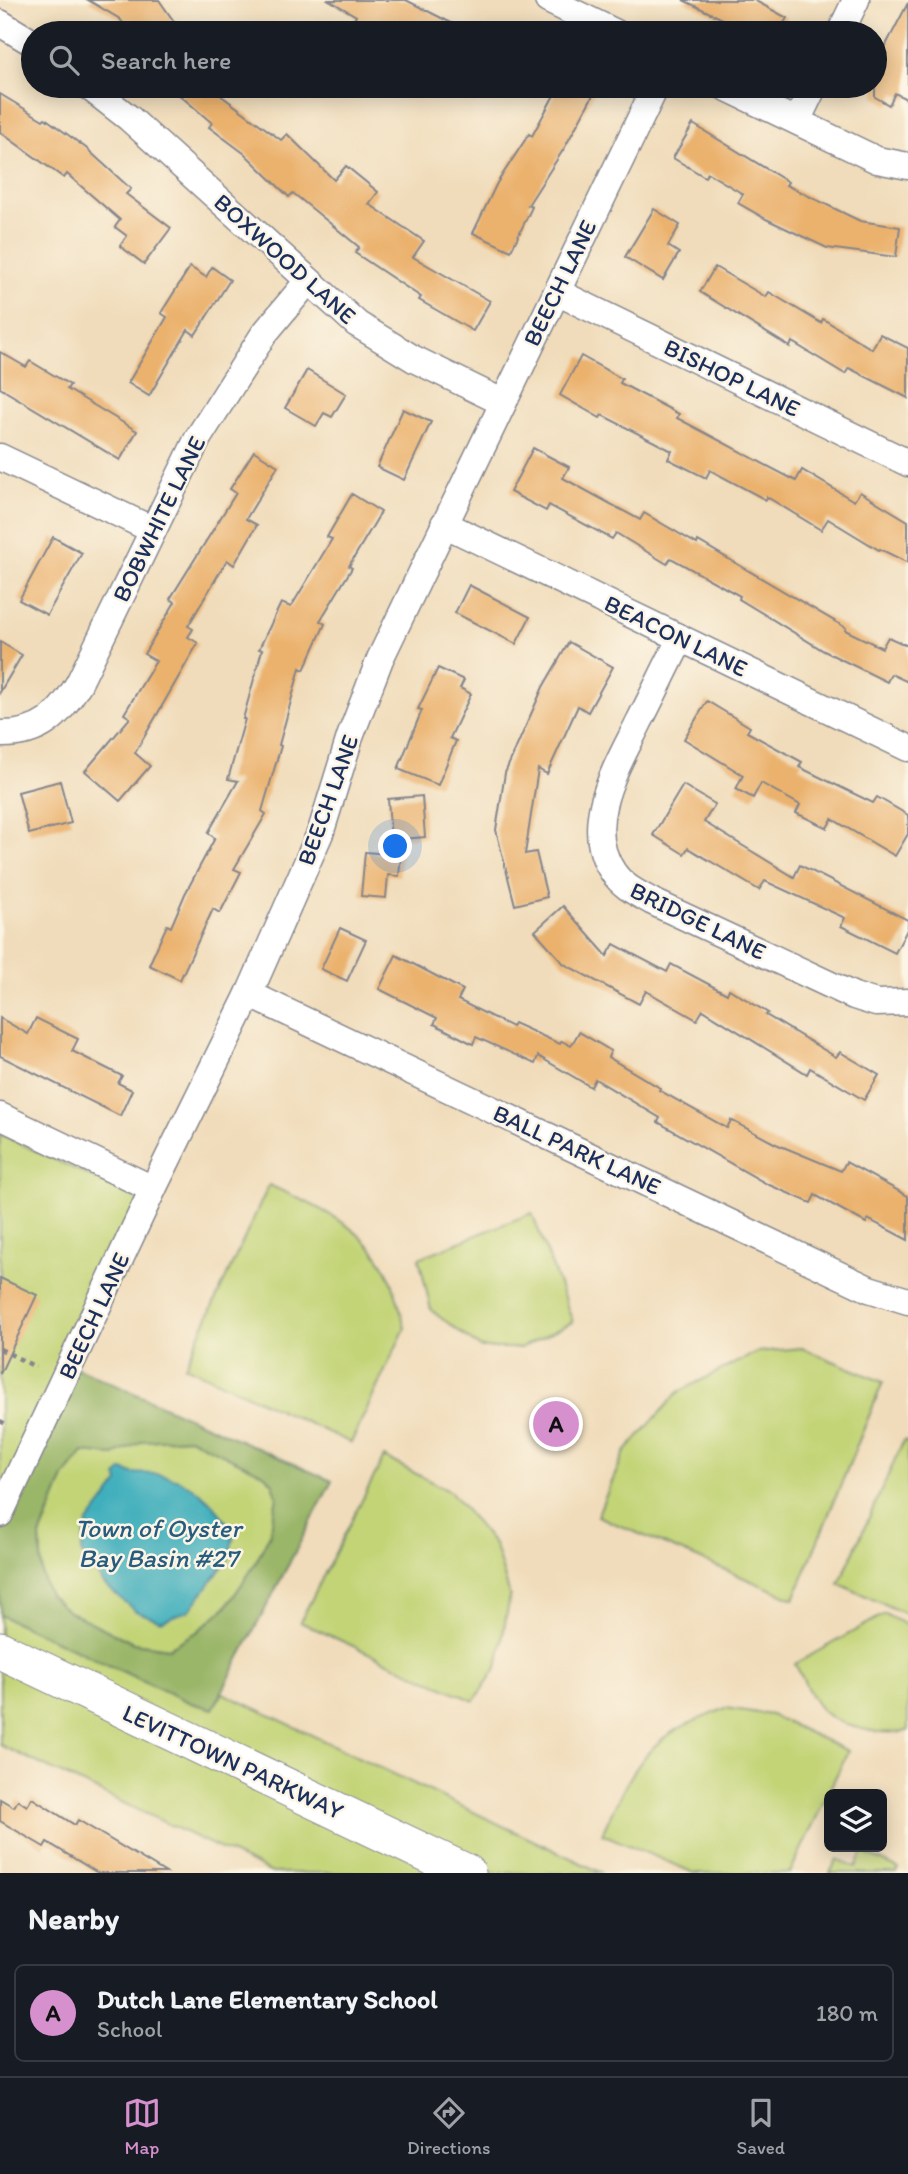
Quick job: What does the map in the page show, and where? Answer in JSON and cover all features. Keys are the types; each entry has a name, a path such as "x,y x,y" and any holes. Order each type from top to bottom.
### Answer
{"street":[{"path":"548,0 591,21"},
{"path":"846,21 856,0"},
{"path":"0,23 21,36"},
{"name":"BOXWOOD LANE","path":"103,98 358,324 414,359 502,402"},
{"name":"BEECH LANE","path":"0,1514 249,993 321,831 350,737 380,659 650,98"},
{"path":"748,98 877,160 908,166"},
{"path":"797,121 808,98"},
{"name":"BOBWHITE LANE","path":"0,734 19,733 39,727 55,717 66,705 79,684 198,438 264,334 308,281"},
{"name":"BISHOP LANE","path":"556,292 908,463"},
{"path":"0,457 153,530"},
{"name":"BEACON LANE","path":"444,524 908,748"},
{"name":"BRIDGE LANE","path":"681,638 608,786 601,820 601,843 611,871 623,884 651,901 854,996 876,1003 908,1002"},
{"name":"BALL PARK LANE","path":"249,993 869,1289 908,1301"},
{"path":"0,1116 153,1189"},
{"name":"LEVITTOWN PARKWAY","path":"0,1650 467,1873"}],"path":[{"path":"0,1349 36,1367"},
{"path":"0,1421 8,1424"}],"green space":[{"path":"0,1134 141,1200 0,1499"},
{"path":"269,1185 324,1211 355,1232 381,1261 395,1292 405,1328 351,1443 185,1366"},
{"path":"532,1213 573,1322 521,1348 481,1348 431,1310 419,1258"},
{"path":"802,1348 883,1382 794,1599 597,1516 625,1452 678,1392 757,1352"},
{"path":"75,1367 332,1481 213,1709 191,1703 0,1615 0,1525","holes":["189,1438 264,1474 273,1483 277,1497 270,1534 254,1566 227,1606 197,1632 169,1648 133,1643 68,1611 49,1595 42,1575 40,1536 64,1477 83,1452 114,1455 143,1441"]},
{"path":"190,1438 264,1474 273,1483 277,1497 270,1534 254,1566 227,1606 197,1632 169,1648 133,1643 68,1611 49,1595 42,1575 40,1536 64,1477 83,1452 114,1455 143,1441"},
{"path":"904,1440 908,1442 908,1615 839,1584"},
{"path":"384,1457 451,1492 495,1546 510,1596 497,1667 474,1701 300,1622"},
{"path":"885,1614 908,1626 908,1731 874,1731 838,1721 820,1708 795,1664"},
{"path":"0,1615 191,1703 213,1708 223,1693 602,1873 272,1873 0,1745"},
{"path":"726,1708 771,1715 848,1751 830,1789 824,1789 824,1801 790,1873 694,1873 602,1834 640,1762 663,1739"},
{"path":"863,1852 899,1869 897,1873 830,1873 837,1859 856,1867"}],"water":[{"name":"Town of Oyster Bay Basin #27","path":"123,1470 168,1476 192,1487 211,1502 234,1534 229,1558 190,1610 161,1621 135,1611 105,1585 81,1552 87,1524 119,1482 117,1475"}],"building":[{"path":"88,0 159,0 174,21 121,21"},
{"path":"329,0 406,0 447,21 354,21 356,16"},
{"path":"683,0 754,0 787,18 785,21 727,21"},
{"path":"908,3 908,100 895,93 889,105 877,98 887,98 887,43"},
{"path":"0,94 43,120 45,118 86,148 131,189 126,194 171,228 144,264 120,246 127,236 115,227 120,220 67,174 64,178 0,132"},
{"path":"183,98 224,98 281,140 287,134 334,180 346,166 378,192 369,204 424,241 413,257 490,301 473,331 419,300 421,297 355,253 359,247 293,193 289,197 245,154 209,127 212,123"},
{"path":"553,98 592,98 565,147 528,205 532,207 511,251 473,233 497,183 529,134 532,136"},
{"path":"693,124 788,182 786,185 860,221 900,227 896,257 827,248 738,203 743,194 708,173 705,177 673,158"},
{"path":"654,209 680,225 668,246 679,253 663,280 625,257"},
{"path":"190,267 206,277 212,267 230,280 195,335 188,330 149,396 128,383 167,317 161,313"},
{"path":"715,267 766,297 769,292 821,323 823,319 872,349 880,334 908,348 908,398 849,368 845,374 792,342 790,347 700,292"},
{"path":"0,352 26,367 30,361 70,385 67,389 137,431 120,460 0,388"},
{"path":"581,356 622,379 620,383 679,414 677,418 796,481 802,470 854,501 860,492 908,521 908,563 879,550 828,519 821,530 767,497 766,500 710,470 706,478 668,459 672,451 602,415 600,418 560,395"},
{"path":"307,370 346,394 332,417 324,413 316,426 285,408"},
{"path":"403,409 431,422 404,480 377,467"},
{"path":"533,448 569,467 563,478 640,520 644,513 697,544 698,541 846,628 845,630 882,648 888,637 908,646 908,682 891,674 887,682 824,651 739,599 740,596 671,558 667,564 616,533 612,539 549,505 546,511 510,492"},
{"path":"254,451 278,466 246,519 257,525 234,565 227,560 188,626 193,629 188,637 198,643 135,753 150,766 120,801 85,771 130,718 124,714 156,661 144,654 175,602 170,599 236,493 230,489"},
{"path":"352,494 381,512 320,621 325,624 304,670 300,668 262,811 266,814 234,869 241,872 220,913 213,909 180,980 149,965 167,925 171,927 215,838 208,833 238,781 228,779 262,650 259,649 281,603 291,607 332,539 327,537"},
{"path":"53,537 82,553 47,615 19,600"},
{"path":"469,585 530,617 516,644 455,613"},
{"path":"0,642 22,655 0,692"},
{"path":"569,642 613,667 588,712 578,706 547,774 538,769 525,854 536,852 547,897 515,905 496,830 505,773 543,687"},
{"path":"438,668 464,680 460,688 471,694 450,738 456,741 438,785 398,769 422,710 418,709"},
{"path":"707,701 750,727 747,732 802,762 799,767 873,803 877,797 908,815 908,834 895,856 832,819 827,828 796,813 800,805 761,783 753,798 736,789 743,775 684,739"},
{"path":"60,781 71,823 29,834 18,792"},
{"path":"683,785 715,804 704,822 794,877 800,865 908,920 908,928 895,953 841,926 845,918 765,881 759,890 688,848 684,854 653,835"},
{"path":"422,796 425,837 391,840 388,799"},
{"path":"365,852 401,855 399,876 388,875 386,898 361,896"},
{"path":"563,906 607,956 614,944 667,972 671,964 727,994 729,989 836,1057 840,1052 879,1075 864,1100 810,1068 807,1074 703,1010 697,1020 646,991 639,1004 564,964 535,931"},
{"path":"340,928 366,940 347,981 321,969"},
{"path":"396,955 463,990 458,1000 512,1027 514,1023 560,1044 562,1041 571,1046 579,1032 611,1051 608,1057 660,1088 659,1090 727,1128 731,1120 776,1144 841,1171 846,1162 908,1196 908,1240 868,1219 866,1223 815,1195 811,1203 767,1184 658,1122 660,1118 595,1079 591,1087 538,1056 535,1064 476,1037 473,1044 434,1024 437,1018 379,989"},
{"path":"0,1018 28,1034 36,1018 78,1039 72,1051 122,1076 118,1083 132,1090 120,1116 0,1056"},
{"path":"0,1278 37,1295 0,1374"},
{"path":"32,1798 75,1825 78,1820 166,1873 98,1873 47,1842 44,1847 0,1821 0,1799 14,1807 18,1800 27,1806"}],"place":[{"name":"Dutch Lane Elementary School","path":"556,1424"}]}
